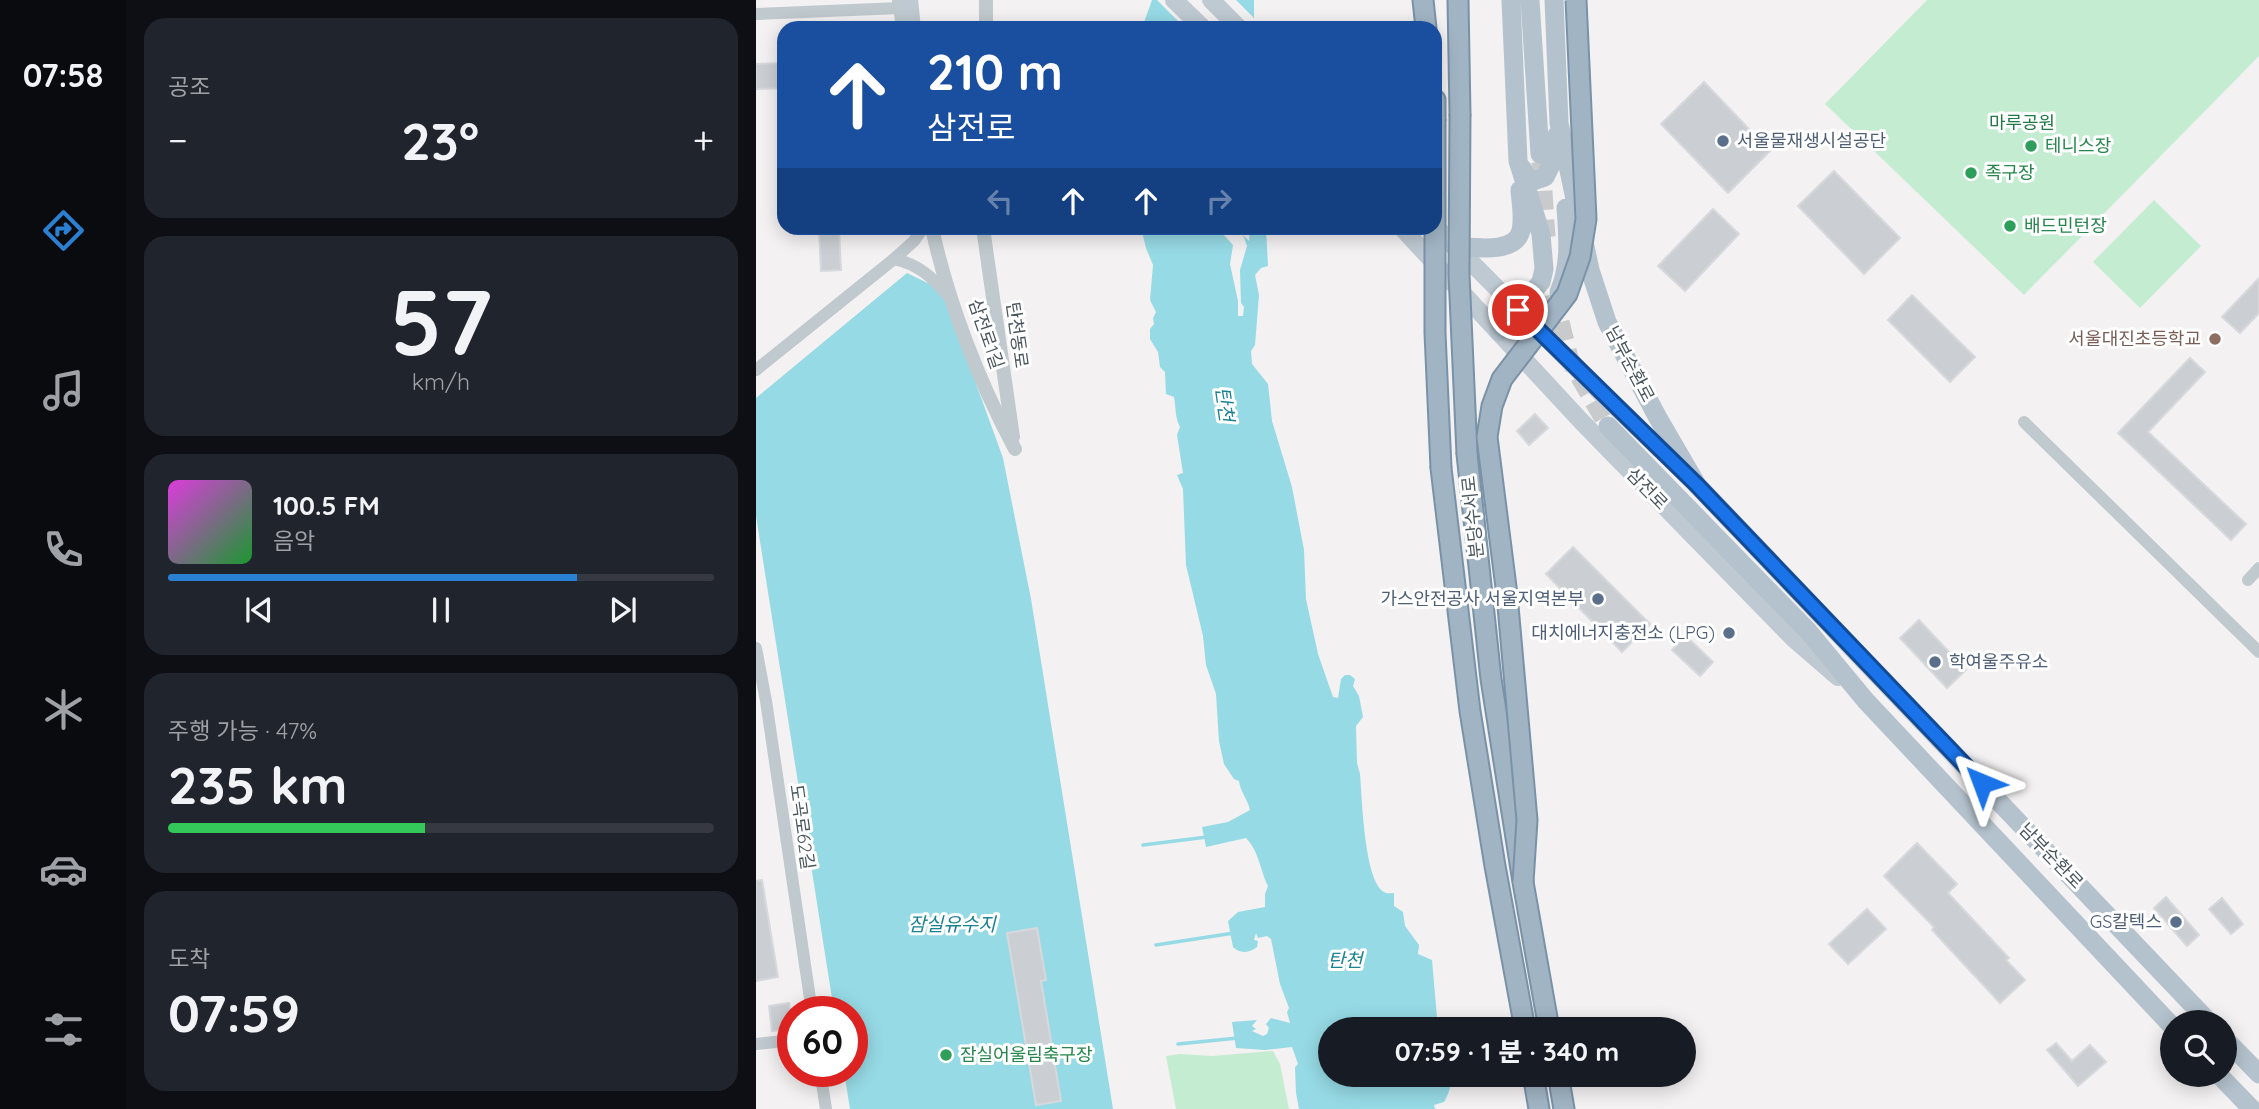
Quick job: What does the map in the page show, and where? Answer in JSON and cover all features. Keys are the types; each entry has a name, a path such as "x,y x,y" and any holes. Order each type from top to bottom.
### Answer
{"highway":[{"path":"1423,0 1425,21"},
{"path":"1434,0 1434,21"},
{"name":"분당수서로","path":"1458,0 1460,274 1467,454 1488,651 1523,882 1547,1017"},
{"path":"1523,882 1527,820 1507,595 1488,437 1492,406 1502,379 1567,293 1580,257 1586,219 1576,0"},
{"name":"분당수서로","path":"1435,235 1435,334 1441,468 1470,710 1522,1017"},
{"path":"1535,1087 1539,1109"},
{"path":"1560,1087 1564,1109"}],"main road":[{"path":"1174,0 1196,21"},
{"path":"1211,0 1232,21"},
{"path":"1452,244 1497,247 1514,243 1522,228 1511,0"},
{"path":"1530,0 1540,154"},
{"name":"남부순환로","path":"1554,0 1559,123 1590,270 1607,322 1697,485 2198,1010"},
{"path":"903,3 909,21"},
{"path":"1518,161 1528,179 1533,181 1545,177 1552,163 1559,123"},
{"path":"1514,349 1560,290 1568,256 1559,123"},
{"path":"1499,332 1541,282 1544,261 1541,234 1518,161"},
{"name":"삼전로","path":"1442,233 1697,485"},
{"name":"삼전로","path":"1409,235 1590,431 1794,639 1866,701"},
{"name":"남부순환로","path":"1608,426 1808,631 1866,701 2160,1013"},
{"path":"2237,1051 2259,1074"},
{"path":"2231,1087 2252,1109"}],"street":[{"path":"985,21 986,0"},
{"path":"756,14 826,5 903,3 903,21"},
{"path":"756,370 894,258 918,235"},
{"name":"삼전로1길","path":"934,235 988,398 1015,449"},
{"name":"탄천동로","path":"984,235 1015,449"},
{"path":"894,258 909,262 929,275 954,301"},
{"path":"2024,422 2259,652"},
{"path":"2248,580 2259,568"},
{"name":"도곡로62길","path":"756,648 761,701 808,996"},
{"path":"756,1044 777,1042"},
{"path":"823,1087 826,1109"}],"green space":[{"name":"마루공원","path":"1927,0 2259,0 2259,56 2024,295 1825,104"},
{"path":"2154,200 2201,246 2140,308 2093,262"},
{"path":"1273,1051 1280,1064 1289,1109 1176,1109 1166,1056 1212,1056"}],"water":[{"path":"1152,0 1254,0 1254,21 1144,21"},
{"name":"탄천","path":"1143,235 1224,235 1233,245 1230,264 1238,301 1238,316 1243,316 1240,270 1247,246 1243,235 1249,241 1249,235 1266,235 1268,266 1261,268 1255,275 1259,295 1255,345 1251,351 1252,364 1268,384 1272,421 1292,487 1304,550 1306,599 1318,654 1333,697 1338,698 1341,679 1345,675 1355,679 1353,686 1359,696 1363,717 1356,726 1357,763 1365,837 1372,872 1377,885 1384,892 1394,893 1394,906 1403,912 1405,926 1419,945 1418,954 1432,960 1437,1017 1318,1017 1318,1087 1450,1087 1444,1102 1434,1105 1435,1109 1299,1109 1295,1067 1298,1064 1292,1047 1265,1050 1236,1048 1232,1022 1257,1020 1252,1026 1256,1029 1252,1031 1263,1036 1267,1034 1269,1028 1266,1024 1271,1018 1290,1023 1287,1012 1289,1008 1280,984 1271,939 1267,936 1258,938 1256,933 1254,940 1258,941 1254,949 1242,952 1233,947 1228,921 1238,912 1265,907 1268,886 1254,849 1246,838 1206,847 1202,827 1228,822 1250,810 1239,781 1234,779 1224,764 1219,741 1216,694 1206,665 1203,636 1186,565 1183,489 1177,475 1183,473 1177,435 1180,427 1174,397 1166,394 1165,372 1160,367 1158,352 1150,339 1150,329 1154,324 1156,312 1150,300 1153,265"},
{"name":"잠실유수지","path":"907,273 942,290 1003,458 1031,599 1113,1109 850,1109 847,1087 868,1087 868,996 832,996 756,516 756,398"}],"pier":[{"path":"1157,0 1236,0 1257,21 1178,21"}],"building":[{"path":"777,63 777,88 756,89 756,64"},
{"path":"1704,82 1770,151 1728,193 1661,124"},
{"path":"1834,171 1900,238 1864,274 1798,206"},
{"path":"1713,209 1739,234 1685,291 1658,266"},
{"path":"819,235 839,235 841,270 821,271"},
{"path":"2259,278 2259,313 2240,333 2222,317"},
{"path":"1912,295 1975,357 1950,382 1888,320"},
{"path":"2190,358 2205,372 2148,432 2246,524 2231,540 2118,433"},
{"path":"1535,414 1548,428 1529,445 1517,431"},
{"name":"가스안전공사 서울지역본부","path":"1573,547 1650,624 1622,652 1546,574"},
{"path":"1919,620 1966,670 1947,688 1900,638"},
{"path":"1686,636 1713,662 1700,676 1672,650"},
{"path":"1917,843 1957,884 1948,893 2009,958 2006,960 2025,980 2000,1003 1932,930 1934,927 1884,876"},
{"path":"762,880 778,977 756,981 756,881"},
{"name":"GS칼텍스","path":"2166,897 2199,935 2187,946 2154,908"},
{"path":"2222,898 2243,924 2231,934 2209,909"},
{"path":"1867,909 1886,929 1848,964 1829,944"},
{"path":"1037,928 1046,980 1041,981 1061,1101 1036,1105 1007,933"},
{"path":"777,1005 777,1030 772,1031 769,1006"},
{"path":"2056,1043 2072,1061 2090,1045 2106,1062 2078,1086 2047,1050"}],"waterway":[{"path":"1143,845 1207,837"},
{"path":"1156,945 1234,933"},
{"path":"1178,1044 1238,1038"}],"tunnel":[{"path":"1541,162 1546,237"},
{"path":"1553,294 1569,358 1608,426"}],"place":[{"name":"서울물재생시설공단","path":"1723,141"},
{"name":"테니스장","path":"2031,146"},
{"name":"족구장","path":"1971,173"},
{"name":"배드민턴장","path":"2010,226"},
{"name":"서울대진초등학교","path":"2215,339"},
{"name":"가스안전공사 서울지역본부","path":"1598,599"},
{"name":"대치에너지충전소 (LPG)","path":"1729,633"},
{"name":"학여울주유소","path":"1935,662"},
{"name":"GS칼텍스","path":"2176,922"},
{"name":"잠실어울림축구장","path":"946,1055"}],"route":[{"path":"1518,310 1697,485 1982,783"}]}
